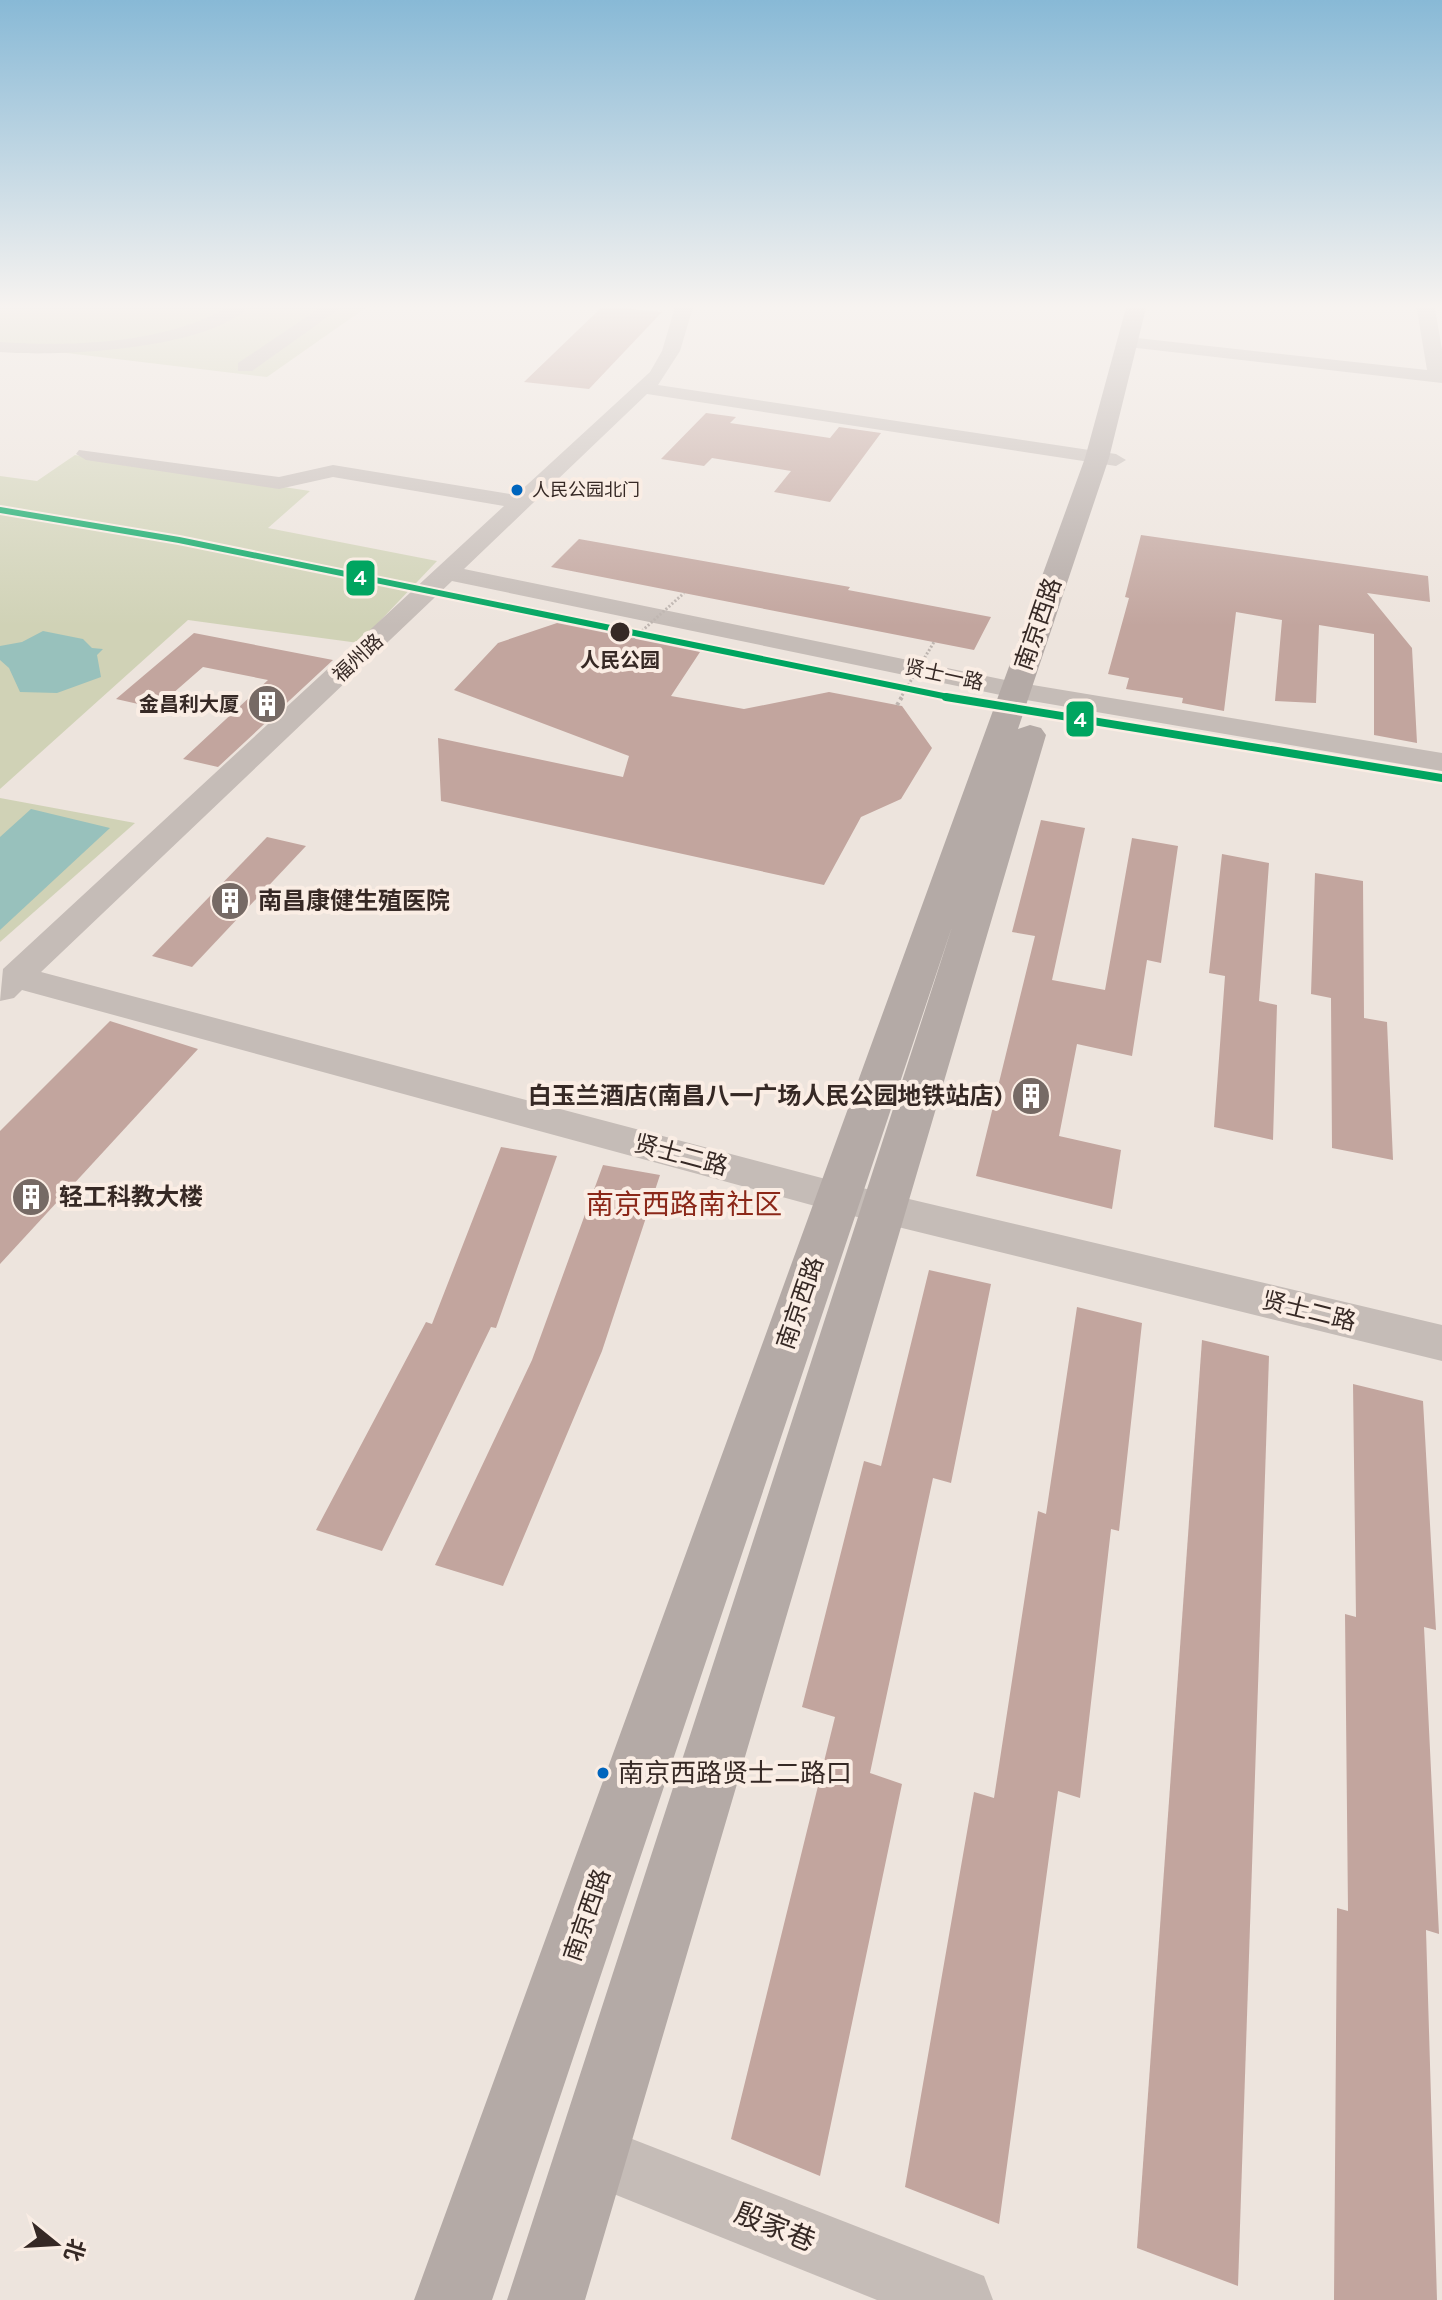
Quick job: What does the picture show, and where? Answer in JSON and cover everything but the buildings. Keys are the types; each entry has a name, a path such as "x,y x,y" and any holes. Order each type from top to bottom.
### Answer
{"main road":[{"name":"南京西路","path":"453,2300 860,1202 1106,459 1119,411"},
{"name":"南京西路","path":"546,2300 591,2154 860,1202"}],"street":[{"name":"福州路","path":"8,985 618,411"},
{"path":"795,411 1106,459"},
{"path":"86,454 279,483 333,471 522,503"},
{"name":"贤士一路","path":"449,573 1029,692 1442,762"},
{"name":"贤士二路","path":"8,985 860,1202 1442,1343"},
{"name":"殷家巷","path":"591,2154 960,2300"}],"path":[{"path":"633,639 684,593"},
{"path":"897,705 934,642"}],"green space":[{"path":"75,455 310,491 268,528 437,561 359,643 188,620 0,789 0,476 37,481"},
{"path":"0,798 135,823 0,942"}],"water":[{"path":"43,631 83,639 92,648 103,649 97,655 101,677 57,693 20,692 9,668 0,660 0,646 22,642"},
{"path":"31,809 110,828 0,930 0,837"}],"transit line":[{"name":"4","path":"0,510 179,540 895,689 1442,778"}],"place":[{"name":"人民公园北门","path":"517,490"},
{"name":"人民公园","path":"620,632"},
{"name":"金昌利大厦","path":"267,704"},
{"name":"南昌康健生殖医院","path":"230,901"},
{"name":"白玉兰酒店(南昌八一广场人民公园地铁站店)","path":"1031,1096"},
{"name":"轻工科教大楼","path":"31,1197"},
{"name":"南京西路贤士二路口","path":"603,1773"}],"district":[{"name":"南京西路南社区","path":"684,1204"}]}
